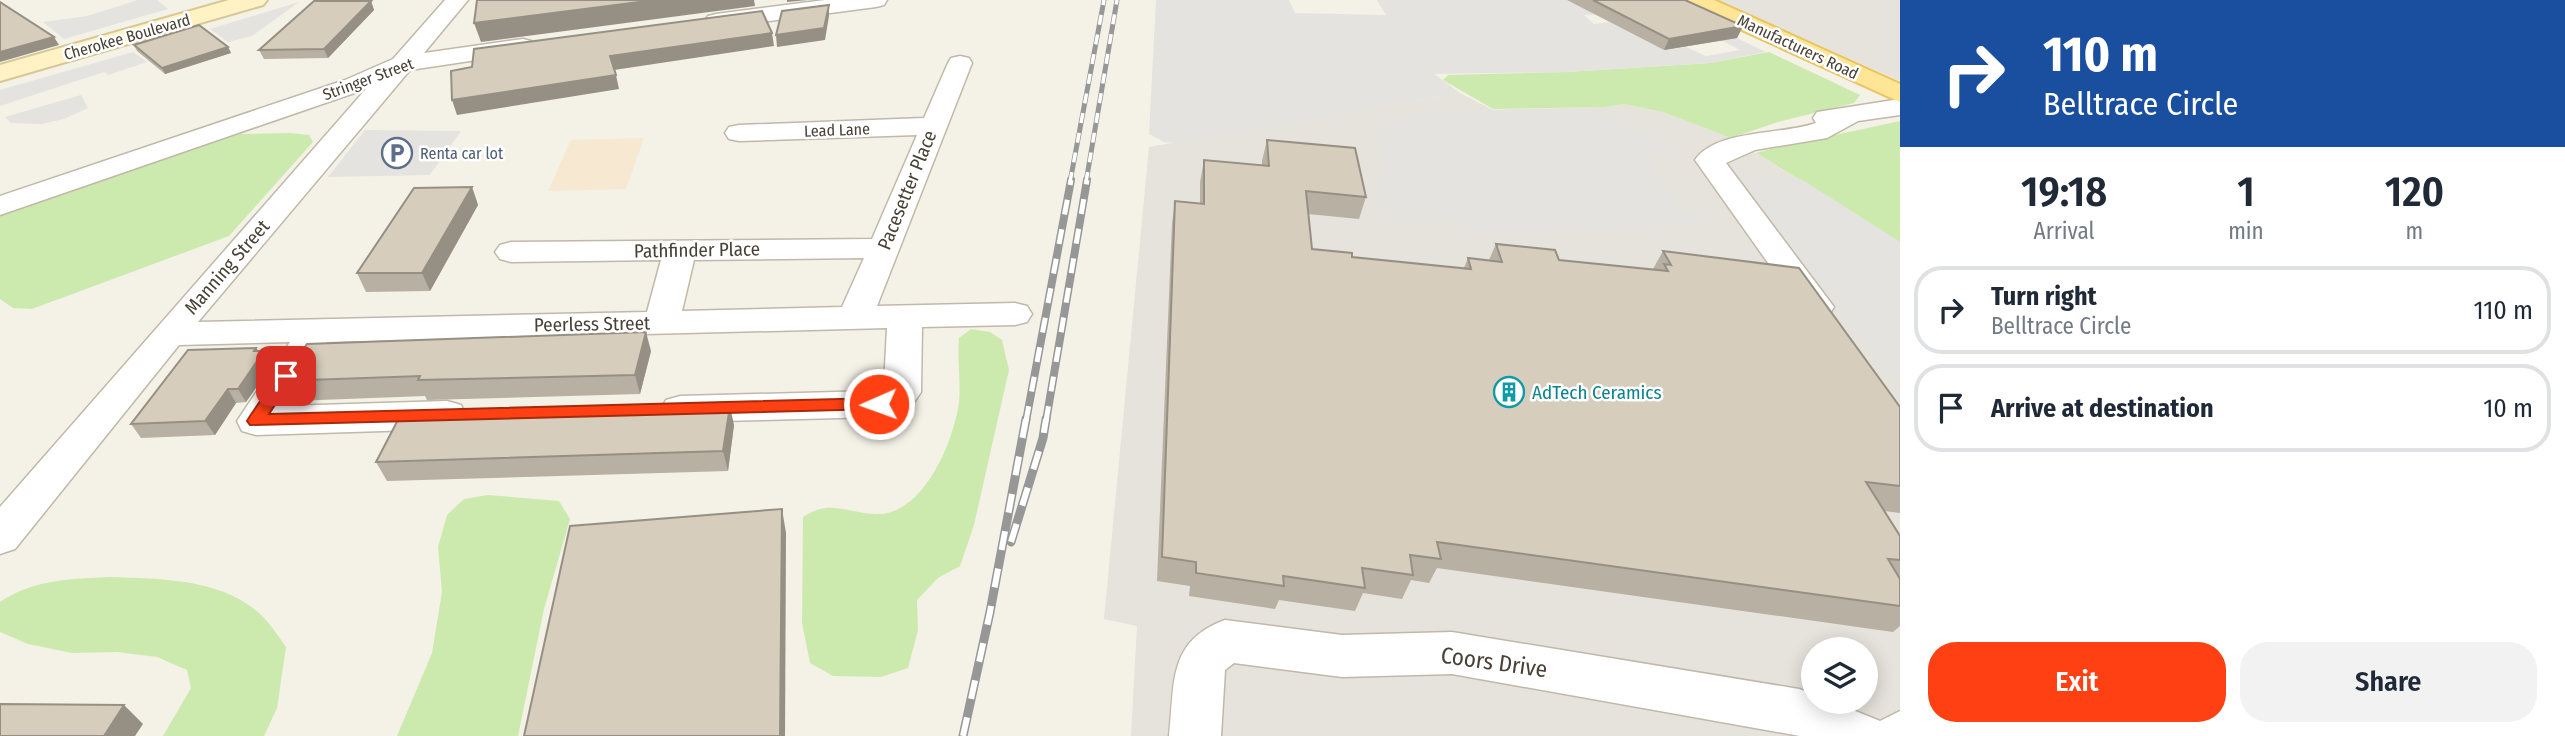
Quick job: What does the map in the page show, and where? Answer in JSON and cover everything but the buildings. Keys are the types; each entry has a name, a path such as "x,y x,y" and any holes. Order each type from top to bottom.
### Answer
{"main road":[{"name":"Cherokee Boulevard","path":"0,73 255,0"},
{"name":"Manufacturers Road","path":"1695,0 1900,94"}],"street":[{"name":"Manning Street","path":"0,536 169,334 457,0"},
{"path":"700,23 766,7 876,0"},
{"name":"Stringer Street","path":"0,206 354,85 401,64 540,44"},
{"name":"Pacesetter Place","path":"855,318 960,63"},
{"path":"1833,328 1709,160 1725,151 1760,141 1790,138 1833,128 1849,115 1900,107"},
{"name":"Lead Lane","path":"739,133 934,126"},
{"name":"Pathfinder Place","path":"511,252 884,248"},
{"path":"662,323 680,250"},
{"name":"Peerless Street","path":"169,334 1015,314"},
{"path":"643,410 879,404 902,392 905,317"},
{"path":"317,331 256,421 477,415"},
{"name":"Coors Drive","path":"1195,736 1202,661 1225,641 1342,656 1452,653 1799,712 1861,736"}],"shaded area":[{"path":"138,0 157,0 168,9 64,39 43,22 87,16"},
{"path":"1156,0 1289,0 1295,13 1386,15 1377,0 1607,0 1609,14 1584,15 1594,24 1609,22 1664,50 1686,47 1706,56 1740,50 1721,40 1737,38 1766,52 1710,63 1566,72 1434,74 1460,93 1176,143 1164,142 1149,134"},
{"path":"1717,0 1900,0 1900,81"},
{"path":"299,2 252,36 228,42 210,29"},
{"path":"133,52 147,62 108,75 104,72 0,106 0,90"},
{"path":"1460,93 1493,110 1605,107 1624,104 1663,112 1731,138 1900,242 1900,736 1131,736 1137,626 1104,619 1149,147"},
{"path":"81,95 88,108 64,119 42,124 11,123 5,117"},
{"path":"1605,107 1597,112 1657,141 1676,158 1655,151 1645,156 1677,206 1690,215 1709,221 1684,225 1470,235 1459,220 1381,223 1375,182 1382,169 1376,132 1385,124 1418,112"},
{"name":"Renta car lot","path":"365,130 461,131 430,175 328,177"},
{"path":"644,138 626,189 548,191 571,140"},
{"path":"1740,171 1754,177 1801,179 1900,242 1900,376 1887,376"}],"green space":[{"path":"1769,52 1860,95 1854,103 1778,122 1731,138 1663,112 1624,104 1605,107 1493,109 1443,80 1448,75 1566,72 1710,63"},
{"path":"1900,121 1900,242 1756,153 1775,148"},
{"path":"240,134 309,135 313,142 229,236 32,309 13,308 0,299 0,215"},
{"path":"971,329 990,332 1002,340 1009,370 974,525 960,566 938,578 917,600 918,630 908,668 881,677 833,676 810,663 802,623 803,517 830,508 875,514 892,512 908,503 921,490 933,474 951,436 959,402 959,338"},
{"path":"488,495 559,501 570,519 544,609 518,736 397,736 432,653 442,592 438,547 447,515 464,499"},
{"path":"111,577 169,580 208,587 243,601 263,617 286,647 277,708 264,736 163,736 191,688 187,670 157,657 117,652 72,653 28,644 0,632 0,602 13,594 53,582"}],"railway":[{"path":"1070,182 1104,0"},
{"path":"1086,182 1117,0"},
{"path":"1026,421 1071,180"},
{"path":"1046,421 1087,180"},
{"path":"963,736 990,612 1026,419"},
{"path":"1011,542 1043,438 1046,419"}],"place":[{"name":"Renta car lot","path":"397,153"},
{"name":"AdTech Ceramics","path":"1509,392"}],"route":[{"path":"286,376 256,421 879,404"}]}
